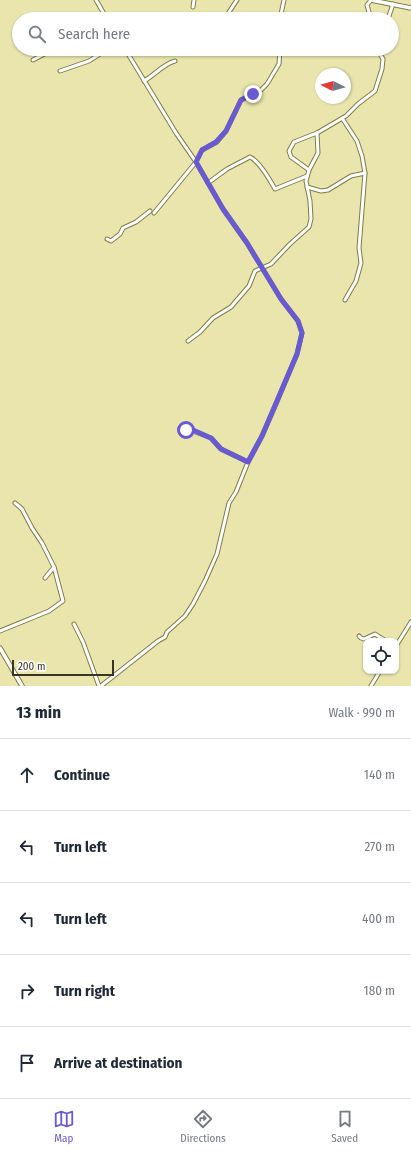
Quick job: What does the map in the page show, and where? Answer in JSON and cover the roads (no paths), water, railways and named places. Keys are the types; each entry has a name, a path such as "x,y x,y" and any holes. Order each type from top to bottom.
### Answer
{"street":[{"path":"96,0 103,12"},
{"path":"193,7 194,0"},
{"path":"229,12 237,0"},
{"path":"281,12 284,0"},
{"path":"369,12 367,5 371,0 411,8"},
{"path":"390,12 393,4"},
{"path":"33,60 41,56"},
{"path":"60,71 88,61 96,56"},
{"path":"74,624 100,686 165,637 167,632 185,616 193,604 217,554 228,503 236,492 248,462 262,436 294,360 302,333 298,321 281,299 247,243 223,209 196,162 176,133 129,56"},
{"path":"154,213 196,162 202,150 216,142 226,131 241,100 261,90 267,84 279,64 280,56"},
{"path":"309,170 291,156 289,151 294,142 317,133 342,118 376,91 382,69 383,58 382,56"},
{"path":"144,81 167,63 175,61"},
{"path":"342,118 357,141 362,156 365,173 358,248 361,263 356,281 345,300"},
{"path":"188,341 200,332 213,318 231,307 249,286 255,270 271,264 309,227 311,219 310,201 306,181 309,170 318,153 317,133"},
{"path":"208,183 227,169 250,157 254,159 275,189 308,176"},
{"path":"307,187 321,192 328,190 351,176 365,173"},
{"path":"107,239 112,241 120,234 123,228 136,222 150,211"},
{"path":"186,430 193,430 211,438 221,449 248,462"},
{"path":"0,631 49,611 63,601 54,568 42,543 22,509 15,503"},
{"path":"45,578 54,568"},
{"path":"399,641 411,622"},
{"path":"364,638 375,634 381,638"},
{"path":"359,636 360,638 363,638"},
{"path":"0,648 22,686"},
{"path":"371,686 378,674"}]}
